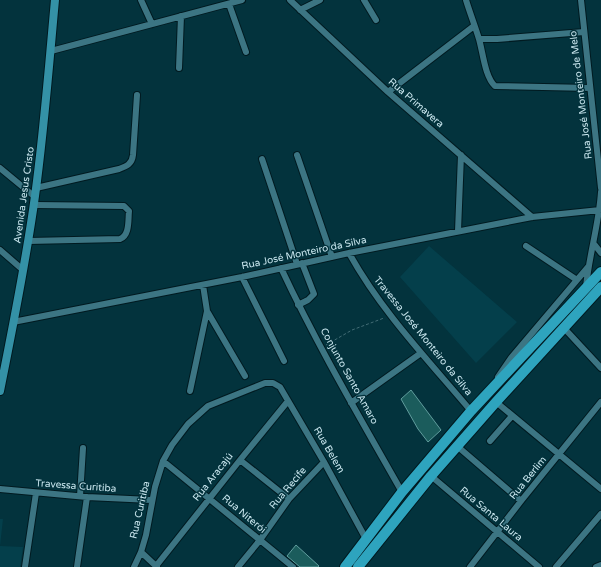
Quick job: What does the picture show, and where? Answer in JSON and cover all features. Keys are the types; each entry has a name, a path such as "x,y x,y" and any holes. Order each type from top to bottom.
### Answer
{"highway":[{"path":"345,567 402,492 471,411 601,272"},
{"path":"358,567 457,446 601,287"}],"main road":[{"name":"Avenida Jesus Cristo","path":"0,391 23,270 36,188 55,0"}],"street":[{"path":"141,0 152,24"},
{"path":"51,51 242,0"},
{"name":"Rua Primavera","path":"290,0 388,92 532,216"},
{"path":"300,10 320,0"},
{"path":"364,0 376,20"},
{"path":"466,0 490,81 495,86 590,88"},
{"name":"Rua José Monteiro de Melo","path":"581,0 601,188"},
{"path":"229,4 246,52"},
{"path":"179,68 181,16"},
{"path":"388,92 474,26"},
{"path":"478,39 497,39 584,32"},
{"path":"36,188 119,170 129,165 133,160 137,95"},
{"path":"297,155 332,257"},
{"path":"458,231 461,155"},
{"path":"262,159 300,264 314,294 308,300 298,305"},
{"path":"0,168 34,201 124,206 129,211 126,233 124,237 120,239 28,241"},
{"path":"586,289 588,267 594,244 600,209 601,192"},
{"name":"Rua José Monteiro da Silva","path":"13,322 203,285 349,253 532,216 600,209"},
{"path":"594,244 601,253"},
{"path":"526,246 577,280"},
{"path":"0,250 23,270"},
{"name":"Travessa José Monteiro da Silva","path":"349,253 370,289 421,353 471,411"},
{"path":"494,386 511,358 588,267"},
{"name":"Conjunto Santo Amaro","path":"281,268 298,305 351,403 402,492"},
{"path":"242,277 284,361"},
{"path":"190,391 207,311 203,285"},
{"path":"207,311 244,376"},
{"path":"564,328 601,368"},
{"path":"351,403 421,353"},
{"name":"Rua Belem","path":"265,383 276,384 280,387 324,462 366,539"},
{"name":"Rua Curitiba","path":"134,567 141,552 149,522 151,500 163,461 172,445 188,424 208,406 265,383"},
{"name":"Rua Aracajú","path":"157,567 209,498 288,401"},
{"path":"496,402 601,489"},
{"name":"Rua Berlim","path":"470,567 601,402"},
{"path":"490,440 512,416"},
{"path":"457,446 521,501"},
{"path":"76,567 84,497 83,448"},
{"path":"240,460 289,500"},
{"name":"Rua Niterói","path":"163,461 293,567"},
{"name":"Rua Recife","path":"238,567 289,500 324,462"},
{"name":"Rua Santa Laura","path":"431,476 539,567"},
{"name":"Travessa Curitiba","path":"0,489 84,497 151,500"},
{"path":"25,567 36,493"},
{"path":"556,567 601,514"},
{"path":"141,552 157,567"},
{"path":"596,567 601,565"}],"path":[{"path":"322,348 352,330 391,315"}],"shaded area":[{"path":"429,246 517,322 476,363 400,277"},
{"path":"0,519 3,519 0,546"},
{"path":"0,546 23,547 20,567 0,567"}],"building":[{"path":"411,390 441,430 428,442 418,429 401,399"},
{"path":"296,545 319,566 300,567 287,556"}]}
